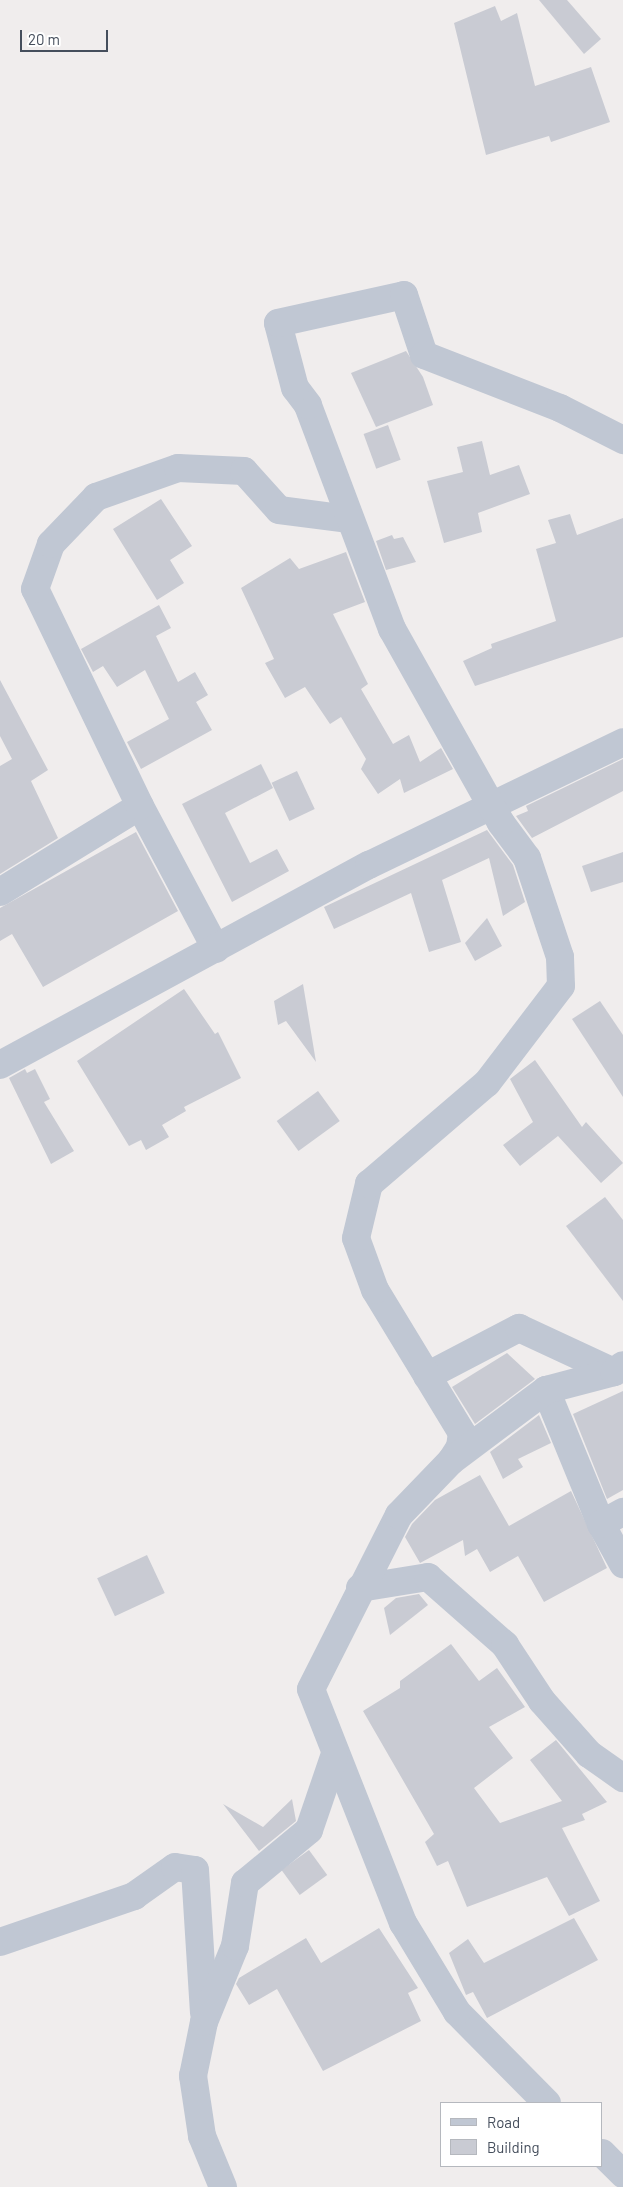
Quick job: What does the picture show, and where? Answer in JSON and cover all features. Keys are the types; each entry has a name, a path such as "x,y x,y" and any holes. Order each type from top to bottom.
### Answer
{"street":[{"path":"451,1462 460,1447 462,1432 375,1290 356,1238 369,1184 486,1083 561,986 560,957 527,858 500,823 493,803 392,629 349,519 308,404 295,388 278,323 404,295 424,355 560,408 623,440"},
{"path":"216,949 140,806 35,589 51,544 96,497 178,468 244,472 279,510 349,519"},
{"path":"0,1065 493,803 623,742"},
{"path":"0,892 140,806"},
{"path":"427,1376 519,1328 618,1368"},
{"path":"546,2102 457,2012 403,1923 334,1757 311,1689 360,1588 399,1515 451,1462 546,1390 618,1368"},
{"path":"546,1390 612,1518 623,1564"},
{"path":"360,1588 428,1577 505,1645 542,1701 589,1754 623,1778"},
{"path":"222,2187 202,2136 193,2076 204,2022 235,1946 244,1883 309,1830 334,1757"},
{"path":"0,1942 134,1896 175,1867 195,1870 204,2022"},
{"path":"603,2154 623,2174"}],"building":[{"path":"539,0 567,0 601,39 584,54"},
{"path":"495,6 501,21 517,13 535,86 591,67 610,122 551,142 549,136 486,155 454,23"},
{"path":"406,351 423,377 433,405 376,427 351,373"},
{"path":"388,425 401,460 376,469 364,434"},
{"path":"482,441 490,475 519,465 530,494 478,513 482,532 444,543 427,481 463,472 457,447"},
{"path":"161,499 192,546 170,560 184,583 157,600 113,529"},
{"path":"570,514 577,535 623,518 623,637 475,686 463,661 492,648 491,644 556,621 536,549 556,543 548,520"},
{"path":"392,535 394,539 403,537 416,562 386,570 376,541"},
{"path":"346,552 365,602 333,614 368,684 361,689 393,744 409,735 420,762 441,748 453,769 404,793 400,779 378,794 361,769 366,759 341,717 330,724 305,687 285,698 265,663 274,659 241,588 290,558 299,569"},
{"path":"159,605 171,628 156,636 178,682 195,672 208,695 196,702 212,730 141,769 127,742 169,719 145,670 117,687 103,666 93,672 81,649"},
{"path":"0,680 48,770 31,781 58,838 0,874 0,766 12,759 0,736"},
{"path":"623,759 623,791 532,838 516,816 528,811 526,806"},
{"path":"261,764 273,788 225,813 250,863 277,849 289,871 232,902 182,804"},
{"path":"297,771 315,809 289,821 272,783"},
{"path":"487,830 513,865 525,902 503,916 489,858 442,880 461,942 429,952 411,893 334,929 324,907"},
{"path":"136,832 178,911 43,987 12,934 0,941 0,908"},
{"path":"623,852 623,882 591,892 582,866"},
{"path":"487,918 502,946 475,961 465,943"},
{"path":"303,984 316,1062 286,1021 278,1025 274,1001"},
{"path":"184,989 215,1034 218,1032 241,1078 184,1107 186,1111 162,1125 169,1137 146,1150 141,1140 129,1146 77,1061"},
{"path":"600,1001 623,1035 623,1097 572,1019"},
{"path":"535,1060 582,1127 586,1122 623,1163 601,1183 558,1136 520,1166 503,1145 533,1122 510,1079"},
{"path":"25,1069 27,1073 35,1069 50,1099 44,1102 74,1151 51,1164 9,1078"},
{"path":"318,1091 340,1121 298,1151 277,1121"},
{"path":"605,1197 623,1220 623,1301 566,1226"},
{"path":"507,1353 535,1379 475,1424 452,1387"},
{"path":"623,1391 623,1490 607,1499 573,1414"},
{"path":"539,1415 551,1443 518,1459 523,1467 503,1479 490,1452"},
{"path":"480,1475 509,1526 571,1491 607,1568 544,1602 518,1556 490,1572 477,1549 465,1556 463,1540 420,1563 405,1537 412,1524 435,1500"},
{"path":"147,1555 165,1593 115,1616 97,1578"},
{"path":"419,1594 428,1605 390,1635 384,1608 396,1598"},
{"path":"451,1644 479,1681 497,1668 525,1707 489,1727 513,1758 474,1788 500,1823 562,1801 530,1760 556,1740 607,1802 582,1814 585,1820 562,1828 600,1901 569,1916 547,1877 467,1907 448,1861 437,1866 425,1842 434,1834 363,1711 400,1688 400,1681"},
{"path":"292,1799 296,1821 259,1851 223,1804 263,1827"},
{"path":"309,1850 327,1875 300,1895 281,1870"},
{"path":"574,1918 598,1960 487,2018 473,1992 466,1995 449,1953 468,1939 484,1963"},
{"path":"379,1928 418,1988 408,1993 421,2021 323,2071 277,1989 249,2005 236,1984 239,1978 306,1938 321,1963"}]}
